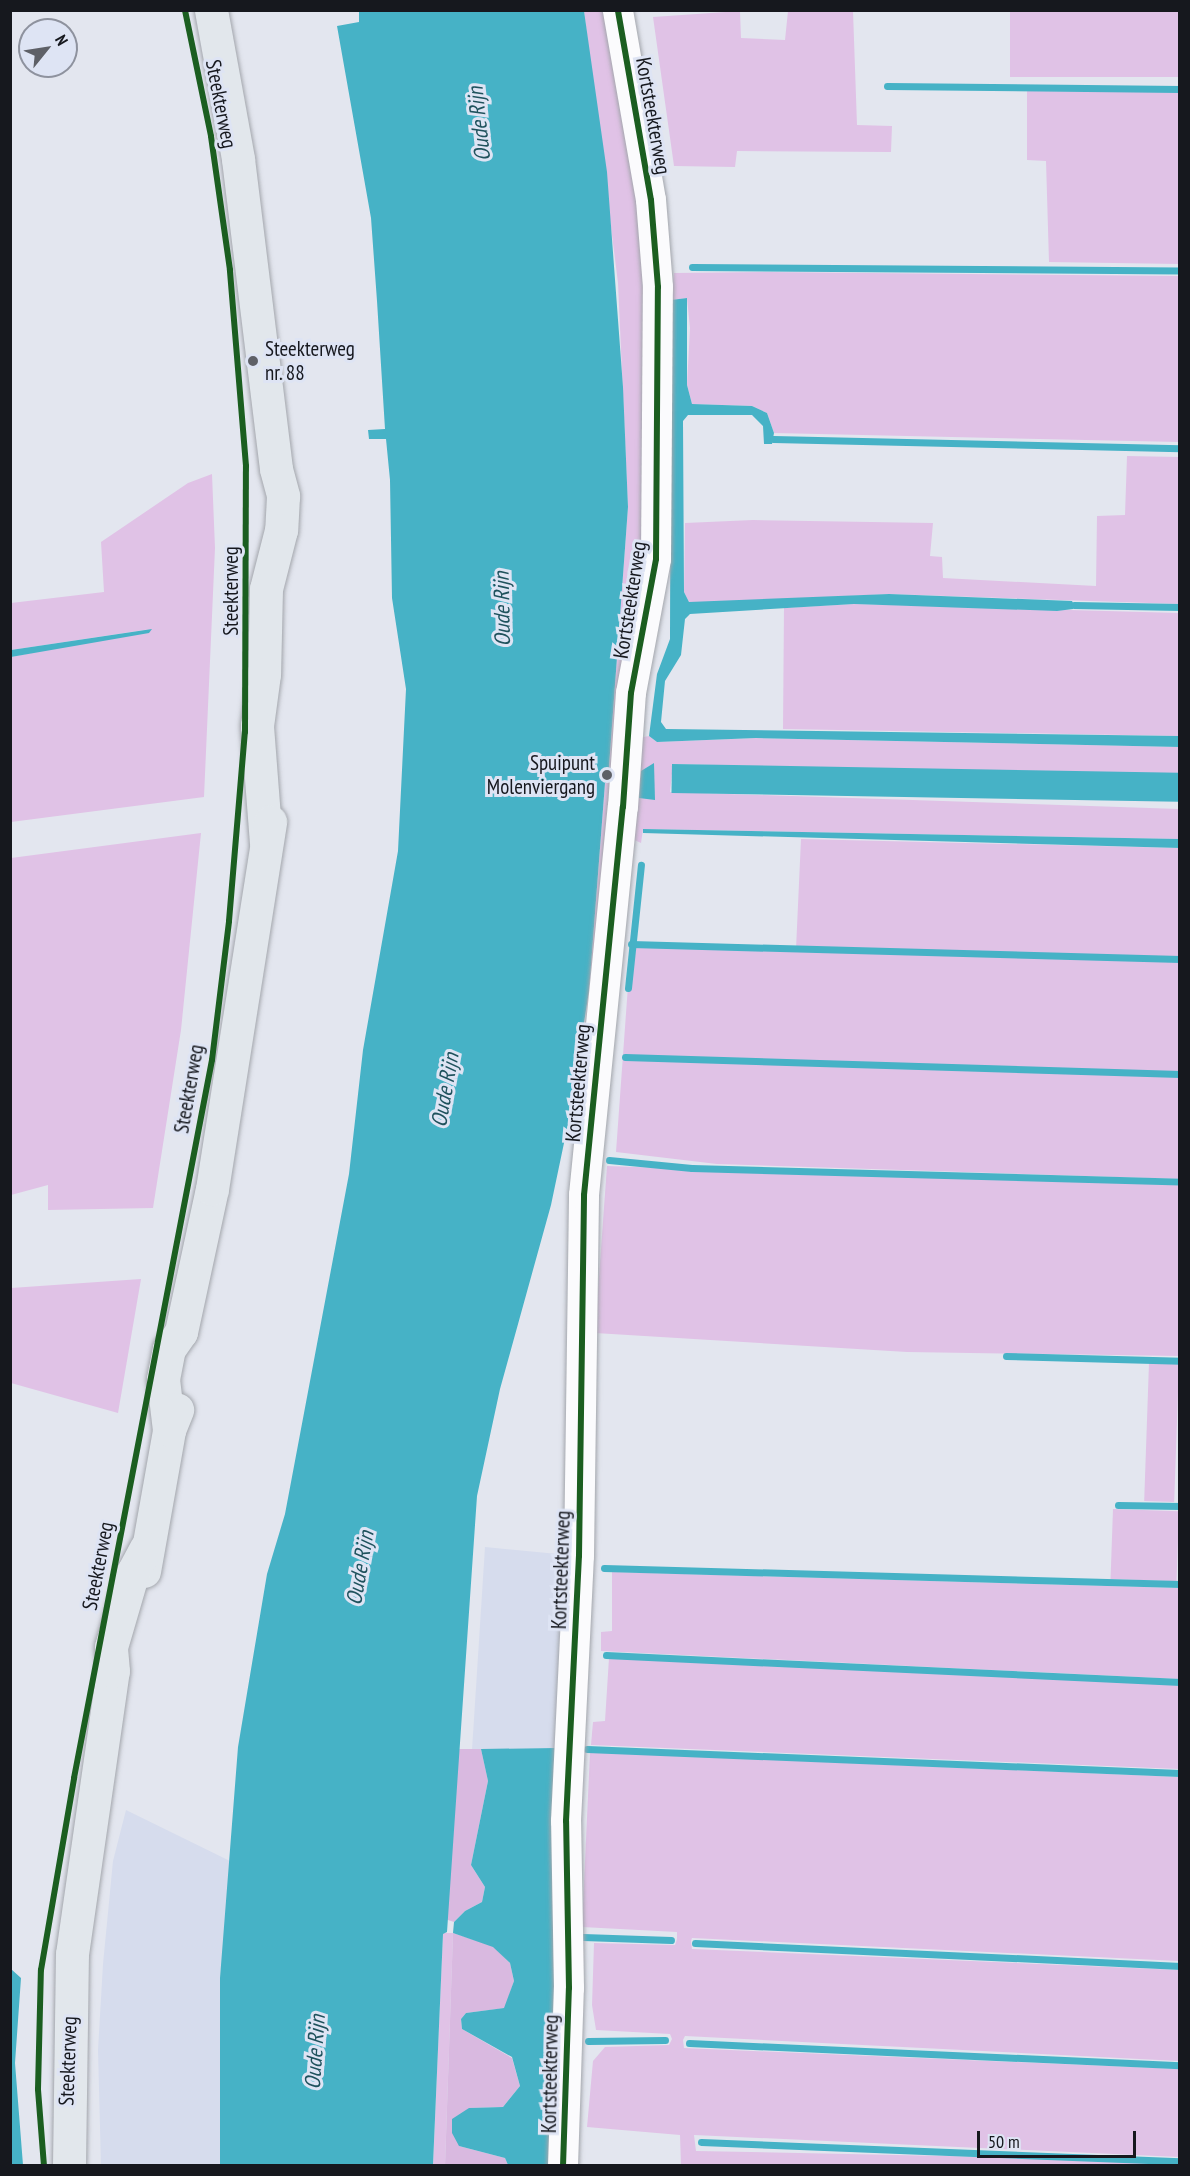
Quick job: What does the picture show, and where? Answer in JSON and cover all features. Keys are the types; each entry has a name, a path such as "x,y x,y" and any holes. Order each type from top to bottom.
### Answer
{"main road":[{"name":"Steekterweg","path":"69,2166 72,1954 113,1671 140,1606 146,1548 169,1430 180,1403 184,1353 181,1332 212,1189 266,843 257,726 264,674 266,589 281,530 283,496 276,469 237,159 211,10"}],"street":[{"name":"Kortsteekterweg","path":"563,2166 569,1988 566,1821 579,1556 584,1195 625,793 631,693 656,559 658,287 651,200 618,10"}],"shaded area":[{"path":"584,11 609,11 648,253 649,536 594,992 589,991 605,782 615,779 609,767 628,507 618,283"},
{"path":"740,11 741,38 785,40 788,11 853,11 857,125 892,126 891,152 737,151 735,167 674,166 653,17"},
{"path":"1010,11 1179,11 1179,77 1010,77"},
{"path":"1027,91 1179,92 1179,264 1049,262 1046,161 1027,160"},
{"path":"674,273 1179,276 1179,442 774,433 767,413 752,406 692,404 687,385 690,328 687,298 671,300"},
{"path":"1127,456 1179,457 1179,604 889,594 695,604 689,602 684,592 685,523 753,520 933,523 930,556 942,557 943,578 1096,586 1097,516 1125,515"},
{"path":"212,474 215,548 204,797 11,822 11,657 151,629 11,650 11,603 104,592 101,542 188,483"},
{"path":"854,604 1179,613 1179,736 783,729 784,608"},
{"path":"649,736 657,742 756,738 1179,747 1179,776 673,764 670,792 1179,809 1179,839 643,829 641,843 630,838 634,739"},
{"path":"201,833 181,1030 153,1208 48,1210 48,1185 11,1195 11,858"},
{"path":"801,839 1179,848 1179,1179 717,1164 616,1152 631,944 796,949"},
{"path":"607,1166 1179,1185 1179,1356 907,1352 595,1333"},
{"path":"141,1279 118,1413 11,1383 11,1288"},
{"path":"1149,1363 1179,1364 1174,1502 1144,1501"},
{"path":"1113,1509 1179,1511 1177,1581 1111,1579"},
{"path":"485,1547 579,1556 556,1748 472,1750"},
{"path":"612,1572 1179,1588 1179,1679 601,1651 601,1632 612,1631"},
{"path":"609,1658 1179,1684 1179,1769 591,1745 593,1722 605,1721"},
{"path":"458,1749 481,1749 488,1781 471,1865 485,1887 482,1902 465,1911 454,1922 445,1919"},
{"path":"590,1752 1179,1777 1179,1961 692,1938 691,1941 692,1949 1179,1970 1179,2061 685,2036 683,2040 684,2048 1179,2069 1179,2157 694,2135 696,2151 1049,2158 1179,2165 681,2165 680,2135 587,2127 593,2061 605,2047 669,2045 672,2039 670,2034 596,2030 592,2005 594,1943 675,1945 677,1939 677,1932 582,1927"},
{"path":"126,1810 232,1862 220,1978 220,2165 101,2166 98,2050 103,1964 113,1861"},
{"path":"443,1933 453,1933 445,2165 433,2166"},
{"path":"453,1933 493,1946 510,1963 514,1981 505,2008 466,2013 461,2019 462,2029 512,2058 520,2086 503,2107 469,2108 459,2146 505,2158 508,2165 445,2166"}],"water":[{"name":"Oude Rijn","path":"359,11 584,11 607,172 623,387 628,507 609,767 616,771 615,779 605,783 589,991 568,1124 551,1205 500,1389 477,1496 447,1932 443,1934 433,2165 220,2166 220,1978 238,1747 267,1574 285,1514 349,1174 363,1050 398,851 406,689 392,598 390,480 386,439 369,439 368,430 385,429 371,218 337,26 359,22"},
{"path":"687,298 687,385 692,404 752,406 767,413 774,433 772,444 764,444 763,426 752,415 688,415 683,421 684,592 689,602 889,594 1072,601 1074,605 1073,609 1057,611 854,604 690,614 685,619 681,655 665,681 661,722 666,729 1179,736 1180,747 756,738 657,742 649,736 657,674 670,639 671,300"},
{"path":"152,629 149,633 11,657 11,650"},
{"path":"654,763 655,800 639,798 641,771"},
{"path":"672,764 1179,773 1178,802 671,793"},
{"path":"643,829 1179,839 1180,848 643,833"},
{"path":"556,1748 552,1834 555,2045 551,2165 508,2165 505,2158 459,2146 452,2133 452,2119 469,2108 503,2107 520,2086 512,2057 462,2029 461,2019 466,2013 504,2008 514,1981 510,1963 493,1947 453,1933 454,1922 465,1911 482,1902 485,1887 471,1865 488,1781 481,1749"},
{"path":"11,1969 21,1978 15,2063 23,2165 11,2165"}],"waterway":[{"path":"887,86 1180,89"},
{"path":"692,267 1180,270"},
{"path":"773,439 1180,448"},
{"path":"1074,605 1180,607"},
{"path":"628,988 641,865"},
{"path":"631,944 1180,959"},
{"path":"625,1057 1180,1074"},
{"path":"609,1160 692,1168 1180,1182"},
{"path":"1006,1356 1180,1361"},
{"path":"1118,1505 1180,1506"},
{"path":"604,1568 1180,1584"},
{"path":"606,1655 1180,1682"},
{"path":"587,1749 1180,1773"},
{"path":"583,1937 671,1940"},
{"path":"695,1943 1180,1966"},
{"path":"588,2041 665,2040"},
{"path":"689,2043 1180,2065"},
{"path":"701,2142 1180,2161"}],"cycle path":[{"path":"44,2166 38,2089 41,1970 74,1778 212,1060 229,921 245,732 246,466 230,270 211,136 185,10"},
{"path":"563,2166 569,1988 566,1821 579,1556 584,1195 623,807 631,693 656,559 658,287 651,200 618,10"}],"place":[{"name":"Steekterweg nr. 88","path":"253,361"},
{"name":"Spuipunt Molenviergang","path":"607,775"}]}
